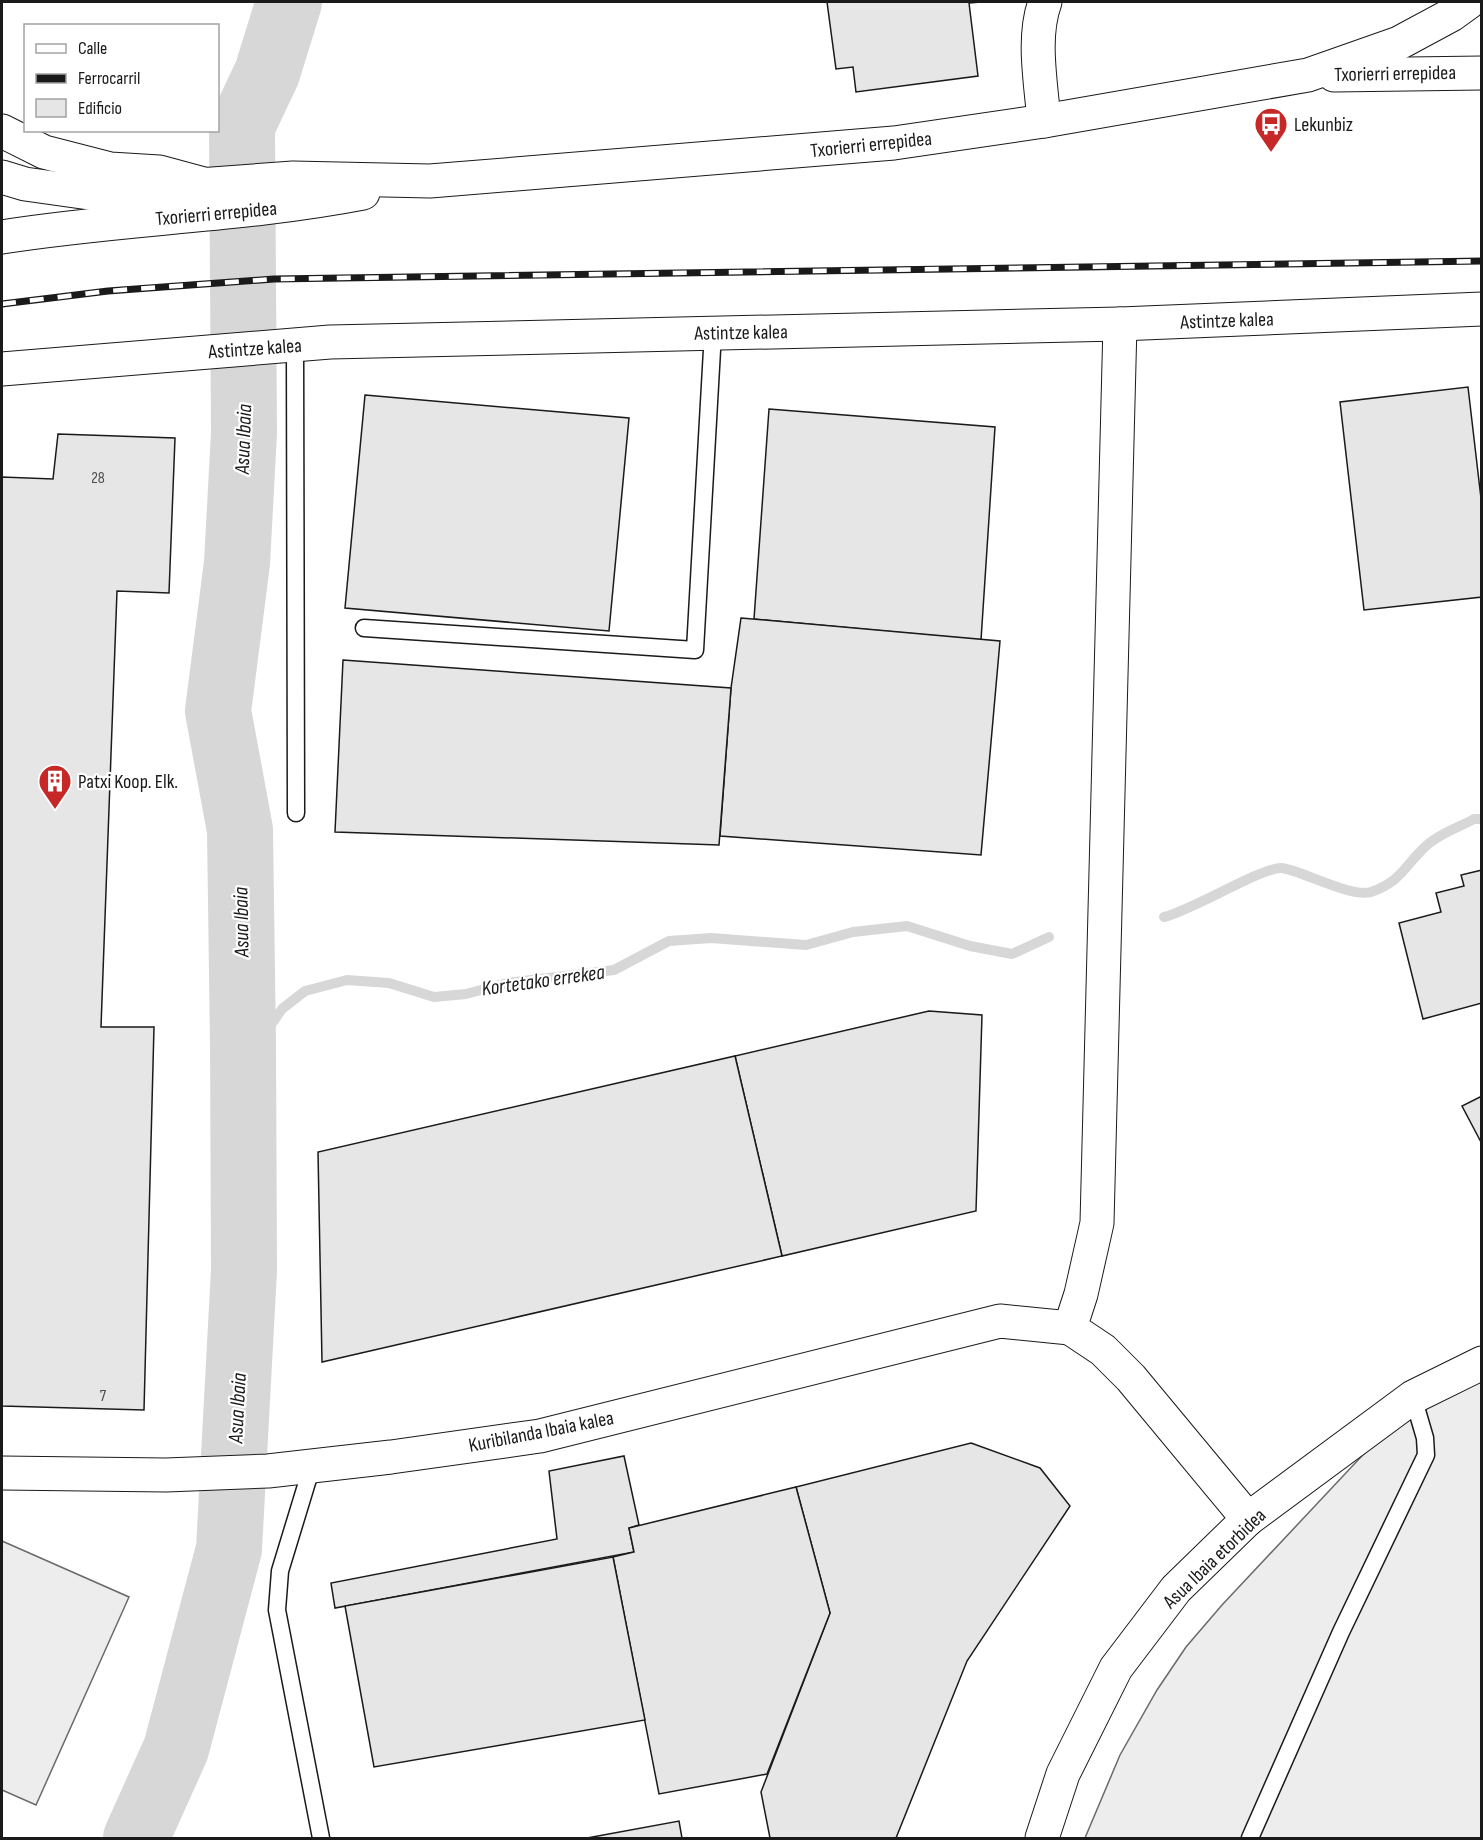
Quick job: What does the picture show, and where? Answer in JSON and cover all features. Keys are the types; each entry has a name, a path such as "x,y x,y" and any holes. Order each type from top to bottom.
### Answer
{"main road":[{"path":"1044,121 1040,74 1040,17 1046,2"},
{"name":"Txorierri errepidea","path":"1308,75 1399,43 1451,15 1468,2"},
{"name":"Txorierri errepidea","path":"2,177 25,184 89,193 209,195 294,192 894,143 1044,121 1308,75 1482,73"},
{"path":"2,131 44,152 110,169 159,172 209,195"},
{"name":"Txorierri errepidea","path":"2,237 72,226 209,195"},
{"name":"Astintze kalea","path":"2,369 200,352 393,339 1120,324 1482,309"},
{"path":"1120,324 1097,1223 1081,1294 1070,1328 1102,1350 1131,1378 1248,1519"},
{"name":"Kuribilanda Ibaia kalea","path":"2,1473 166,1475 268,1471 540,1436 1000,1321 1070,1328"},
{"name":"Asua Ibaia etorbidea","path":"1042,1839 1064,1774 1116,1668 1176,1589 1248,1519 1413,1398 1482,1363"}],"lane":[{"path":"364,628 695,650 712,332"},
{"path":"287,346 296,813"},
{"path":"1250,1839 1346,1621 1426,1455 1425,1438 1413,1398"},
{"path":"312,1466 280,1571 277,1610 321,1839"}],"shaded area":[{"path":"1481,1372 1481,1838 1085,1838 1120,1755 1157,1690 1186,1647 1222,1605 1374,1443"},
{"path":"2,1541 129,1597 36,1805 2,1790"}],"building":[{"path":"827,2 981,2 969,3 978,76 856,92 853,67 836,69"},
{"path":"1468,387 1482,507 1482,597 1364,610 1340,402"},
{"path":"365,395 629,418 609,631 345,608"},
{"path":"769,409 995,427 981,640 754,619"},
{"name":"Patxi Koop. Elk.","path":"58,434 175,438 169,593 117,591 101,1027 154,1027 144,1410 2,1406 2,477 53,479"},
{"path":"741,618 1000,641 981,855 720,836 731,688"},
{"path":"343,660 731,688 719,845 335,832"},
{"path":"1482,870 1482,1003 1423,1019 1399,923 1441,912 1436,893 1464,886 1461,875"},
{"path":"929,1011 982,1015 976,1211 782,1256 735,1056"},
{"path":"735,1056 782,1256 322,1362 318,1152"},
{"path":"1482,1096 1482,1144 1462,1106"},
{"path":"971,1443 1040,1468 1070,1506 967,1661 896,1838 770,1838 761,1792 830,1613 796,1487"},
{"path":"624,1456 639,1525 629,1528 634,1552 335,1608 331,1583 557,1539 549,1471"},
{"path":"796,1487 830,1613 767,1774 659,1794 613,1557 634,1552 629,1528"},
{"path":"613,1557 645,1720 374,1767 345,1606"},
{"path":"679,1821 682,1838 587,1838"}],"waterway":[{"name":"Asua Ibaia","path":"136,1838 176,1749 229,1549 244,1270 243,1044 240,830 218,711 237,563 244,433 242,126 267,73 289,2"},
{"name":"Kortetako errekea","path":"1164,917 1273,869 1291,870 1352,891 1371,892 1390,883 1437,838 1474,819 1482,819"},
{"name":"Kortetako errekea","path":"241,1068 282,1009 305,991 347,980 389,983 434,997 466,994 507,983 614,970 669,941 711,938 806,945 853,932 907,926 970,946 1012,954 1049,937"}],"railway":[{"path":"2,304 108,291 274,279 1482,261"}],"place":[{"name":"Lekunbiz","path":"1271,153"},
{"name":"Patxi Koop. Elk.","path":"55,810"}]}
